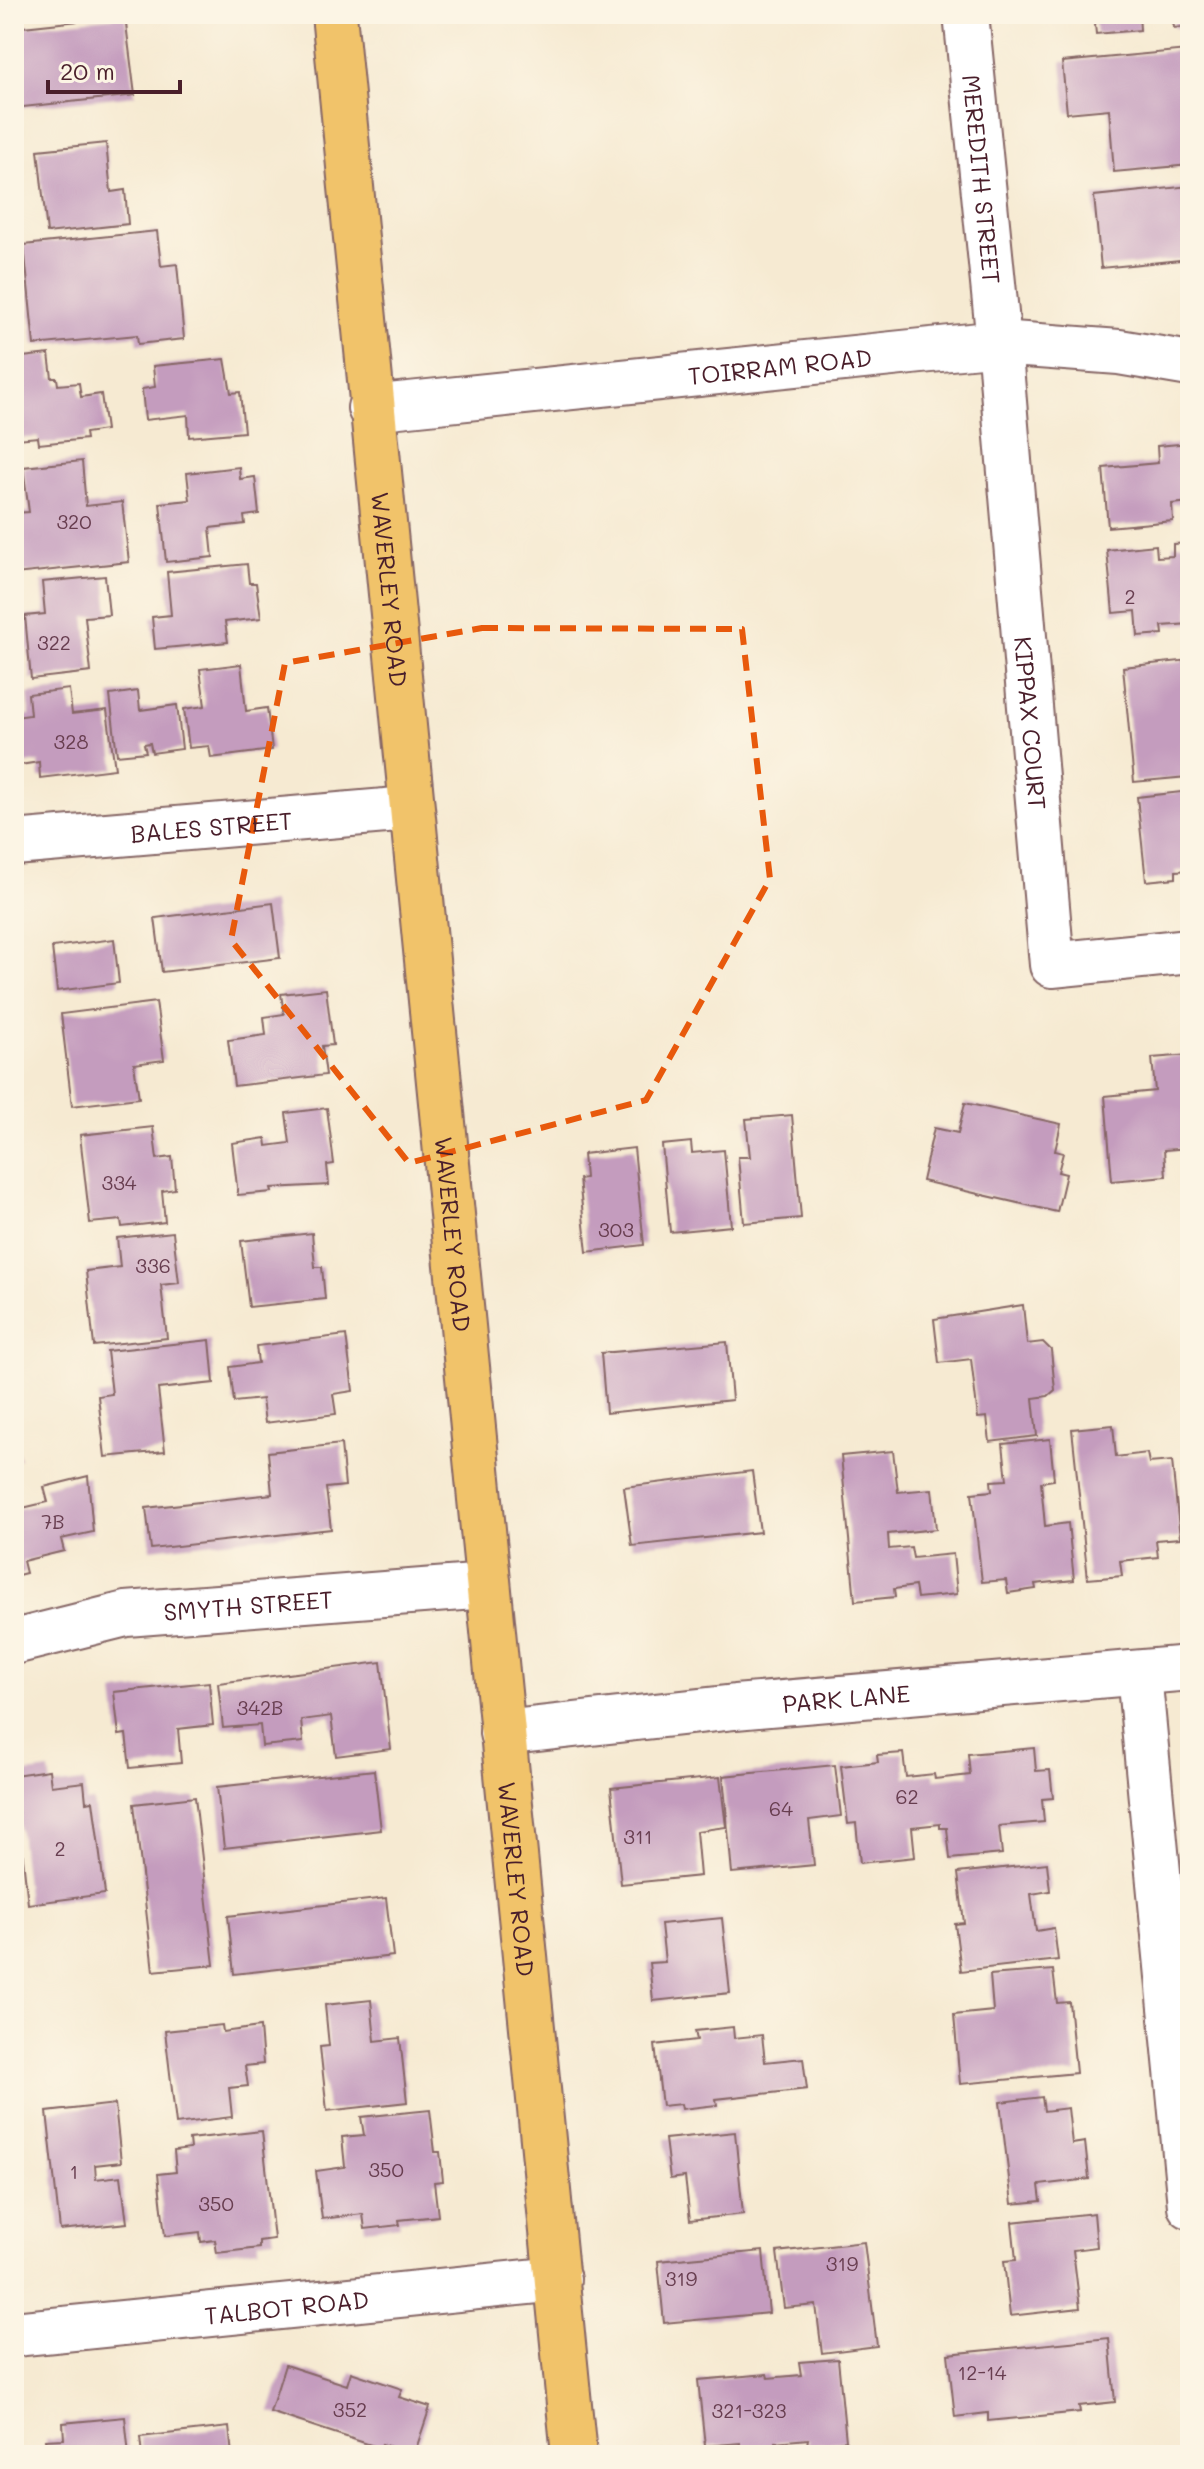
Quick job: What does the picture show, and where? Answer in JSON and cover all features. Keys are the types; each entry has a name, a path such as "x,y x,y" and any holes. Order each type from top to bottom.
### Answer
{"main road":[{"name":"WAVERLEY ROAD","path":"334,14 409,809 574,2455"}],"street":[{"name":"MEREDITH STREET","path":"966,14 999,343"},
{"name":"TOIRRAM ROAD","path":"370,408 999,343 1119,352 1190,364"},
{"name":"KIPPAX COURT","path":"999,343 1052,965 1190,951"},
{"name":"BALES STREET","path":"14,843 409,809"},
{"name":"SMYTH STREET","path":"14,1642 126,1614 487,1586"},
{"name":"PARK LANE","path":"502,1733 735,1707 1190,1668"},
{"path":"1139,1674 1190,2206"},
{"name":"TALBOT ROAD","path":"14,2334 558,2279"}],"highlighted area":[{"path":"482,628 742,629 770,879 646,1100 409,1163 231,940 285,663"}],"building":[{"path":"1094,14 1139,14 1140,30 1096,34"},
{"path":"1172,14 1190,14 1190,26 1174,28"},
{"path":"125,16 135,95 14,108 14,28"},
{"path":"1187,50 1190,165 1114,172 1109,109 1067,113 1062,62"},
{"path":"106,143 111,192 125,190 128,224 47,233 38,150"},
{"path":"1190,186 1190,259 1101,268 1094,196"},
{"path":"157,231 161,266 177,264 184,339 138,344 137,335 34,345 24,245"},
{"path":"49,354 52,378 57,378 58,385 79,383 81,397 101,394 106,430 85,433 86,439 39,444 38,437 17,439 14,358"},
{"path":"225,359 231,393 240,392 244,432 189,437 188,415 145,420 142,389 155,387 153,366"},
{"path":"1190,443 1190,502 1172,504 1173,521 1108,527 1103,468 1158,463 1157,446"},
{"path":"82,461 86,506 122,502 129,562 15,574 14,513 29,512 23,467"},
{"path":"239,467 240,479 255,477 259,514 244,516 245,524 210,528 213,557 166,562 160,503 190,500 187,473"},
{"path":"1190,543 1190,624 1162,626 1163,634 1138,636 1136,611 1113,613 1107,550 1156,545 1157,557 1173,556 1173,544"},
{"path":"247,564 249,583 256,583 261,618 225,622 228,642 155,649 152,617 171,615 167,572"},
{"path":"105,576 109,615 85,617 91,672 31,679 25,616 45,614 42,582"},
{"path":"1190,660 1190,749 1185,749 1187,777 1134,782 1123,667"},
{"path":"241,664 246,711 267,708 272,750 211,758 209,746 189,748 184,709 205,706 200,669"},
{"path":"69,689 72,714 107,710 115,769 40,778 39,762 20,765 15,717 30,715 28,694"},
{"path":"138,691 140,710 177,705 182,749 152,753 150,743 144,744 146,752 117,755 110,695"},
{"path":"1190,791 1190,870 1176,871 1176,878 1146,881 1137,797"},
{"path":"273,903 280,958 162,972 155,918"},
{"path":"114,939 119,983 57,991 52,947"},
{"path":"326,989 333,1045 322,1046 326,1075 234,1086 228,1040 266,1035 264,1017 284,1014 281,994"},
{"path":"156,1002 164,1060 134,1064 139,1098 72,1106 61,1014"},
{"path":"1190,1055 1190,1148 1164,1150 1166,1176 1112,1181 1105,1096 1155,1091 1152,1058"},
{"path":"965,1103 1061,1124 1055,1151 1063,1153 1058,1172 1066,1174 1057,1212 922,1181 934,1128 958,1133"},
{"path":"327,1108 334,1164 327,1165 329,1185 271,1188 272,1192 238,1195 232,1143 266,1138 267,1146 290,1143 286,1113"},
{"path":"792,1115 801,1218 744,1223 738,1157 750,1157 746,1119"},
{"path":"153,1127 157,1159 172,1157 175,1189 162,1191 165,1222 122,1227 121,1220 90,1223 80,1135"},
{"path":"691,1142 692,1153 724,1150 731,1226 670,1232 662,1145"},
{"path":"634,1148 644,1245 587,1252 579,1179 585,1178 583,1154"},
{"path":"173,1232 179,1283 161,1285 167,1338 94,1346 86,1271 120,1267 117,1238"},
{"path":"312,1233 315,1267 322,1267 325,1299 249,1307 241,1241"},
{"path":"1023,1305 1027,1344 1043,1342 1051,1350 1055,1390 1048,1396 1033,1398 1037,1436 990,1442 987,1417 978,1418 971,1359 939,1363 934,1319"},
{"path":"346,1335 353,1391 333,1394 336,1414 265,1423 262,1399 234,1402 230,1367 258,1363 256,1346"},
{"path":"210,1340 214,1383 158,1389 165,1451 105,1457 98,1396 112,1394 107,1351"},
{"path":"727,1342 732,1400 606,1413 601,1353"},
{"path":"1113,1425 1116,1457 1147,1453 1149,1463 1172,1461 1180,1538 1156,1540 1158,1557 1120,1561 1122,1576 1088,1579 1072,1429"},
{"path":"14,1439 20,1459 14,1460"},
{"path":"1050,1439 1054,1480 1041,1482 1045,1526 1068,1523 1074,1580 1035,1584 1036,1589 1008,1593 1006,1580 982,1582 972,1493 992,1491 991,1481 1007,1480 1003,1444"},
{"path":"341,1444 345,1486 326,1488 331,1529 151,1549 146,1508 272,1494 268,1452"},
{"path":"893,1451 898,1492 932,1489 936,1529 888,1534 889,1549 911,1547 913,1558 953,1554 957,1594 917,1598 915,1586 894,1589 895,1597 855,1601 841,1456"},
{"path":"752,1471 760,1532 632,1546 624,1487"},
{"path":"88,1476 93,1532 61,1539 64,1551 23,1561 26,1573 14,1576 14,1510 48,1502 44,1487"},
{"path":"381,1662 391,1749 336,1756 331,1716 301,1720 303,1742 262,1746 260,1725 223,1728 218,1683"},
{"path":"209,1682 213,1725 178,1729 181,1763 130,1768 126,1734 119,1735 114,1692"},
{"path":"1034,1748 1036,1771 1050,1770 1053,1798 1042,1799 1044,1822 999,1826 1002,1854 950,1859 947,1828 940,1828 940,1824 912,1827 915,1857 860,1863 856,1823 848,1824 841,1766 878,1762 877,1755 903,1753 906,1777 934,1774 935,1779 970,1775 968,1754"},
{"path":"835,1765 841,1816 809,1820 814,1865 732,1873 723,1776"},
{"path":"49,1770 51,1786 84,1782 86,1802 93,1801 105,1894 28,1904 14,1775"},
{"path":"374,1770 381,1830 224,1848 217,1787"},
{"path":"720,1777 726,1827 696,1831 700,1876 621,1884 611,1788"},
{"path":"195,1797 214,1965 153,1971 134,1804"},
{"path":"1047,1863 1050,1891 1031,1894 1036,1931 1054,1928 1058,1960 961,1971 955,1924 964,1923 958,1873"},
{"path":"386,1898 393,1956 234,1974 228,1916"},
{"path":"722,1918 730,1993 653,2001 649,1963 665,1962 661,1924"},
{"path":"1053,1970 1057,2003 1069,2002 1076,2073 960,2084 954,2015 993,2011 990,1975"},
{"path":"371,2000 375,2041 400,2038 407,2102 327,2111 320,2047 329,2046 325,2005"},
{"path":"222,2025 223,2032 260,2027 263,2064 245,2066 248,2086 229,2088 232,2117 176,2124 165,2031"},
{"path":"733,2027 734,2038 762,2035 765,2062 803,2058 807,2089 716,2099 717,2105 682,2109 681,2104 662,2106 655,2045 697,2040 695,2031"},
{"path":"1042,2097 1044,2111 1068,2108 1072,2144 1085,2142 1089,2179 1039,2185 1041,2201 1012,2204 1000,2102"},
{"path":"115,2104 121,2162 95,2165 96,2179 121,2176 127,2223 60,2230 47,2112"},
{"path":"430,2110 435,2152 440,2152 443,2181 434,2182 438,2216 399,2220 400,2225 365,2229 363,2214 322,2219 316,2171 345,2167 342,2137 364,2135 361,2117"},
{"path":"262,2131 274,2239 259,2241 259,2248 217,2253 215,2240 201,2242 200,2232 165,2236 158,2174 176,2172 174,2151 190,2149 189,2139"},
{"path":"735,2132 743,2214 690,2220 685,2177 670,2179 665,2139"},
{"path":"1094,2213 1097,2247 1073,2250 1080,2308 1010,2316 1004,2261 1016,2260 1012,2222"},
{"path":"864,2242 877,2346 822,2353 816,2305 784,2308 777,2252"},
{"path":"763,2251 769,2313 664,2323 658,2261"},
{"path":"1109,2338 1115,2402 1079,2406 1080,2412 988,2421 988,2413 955,2417 948,2354"},
{"path":"838,2359 846,2441 807,2445 808,2439 775,2442 776,2452 744,2455 740,2455 740,2443 705,2446 698,2380 767,2374 768,2378 801,2375 799,2362"},
{"path":"285,2365 347,2385 351,2372 402,2389 399,2397 430,2407 414,2455 382,2444 380,2448 270,2412"},
{"path":"125,2417 129,2455 47,2455 45,2440 64,2439 63,2423"},
{"path":"229,2427 232,2455 142,2455 140,2437"}]}
